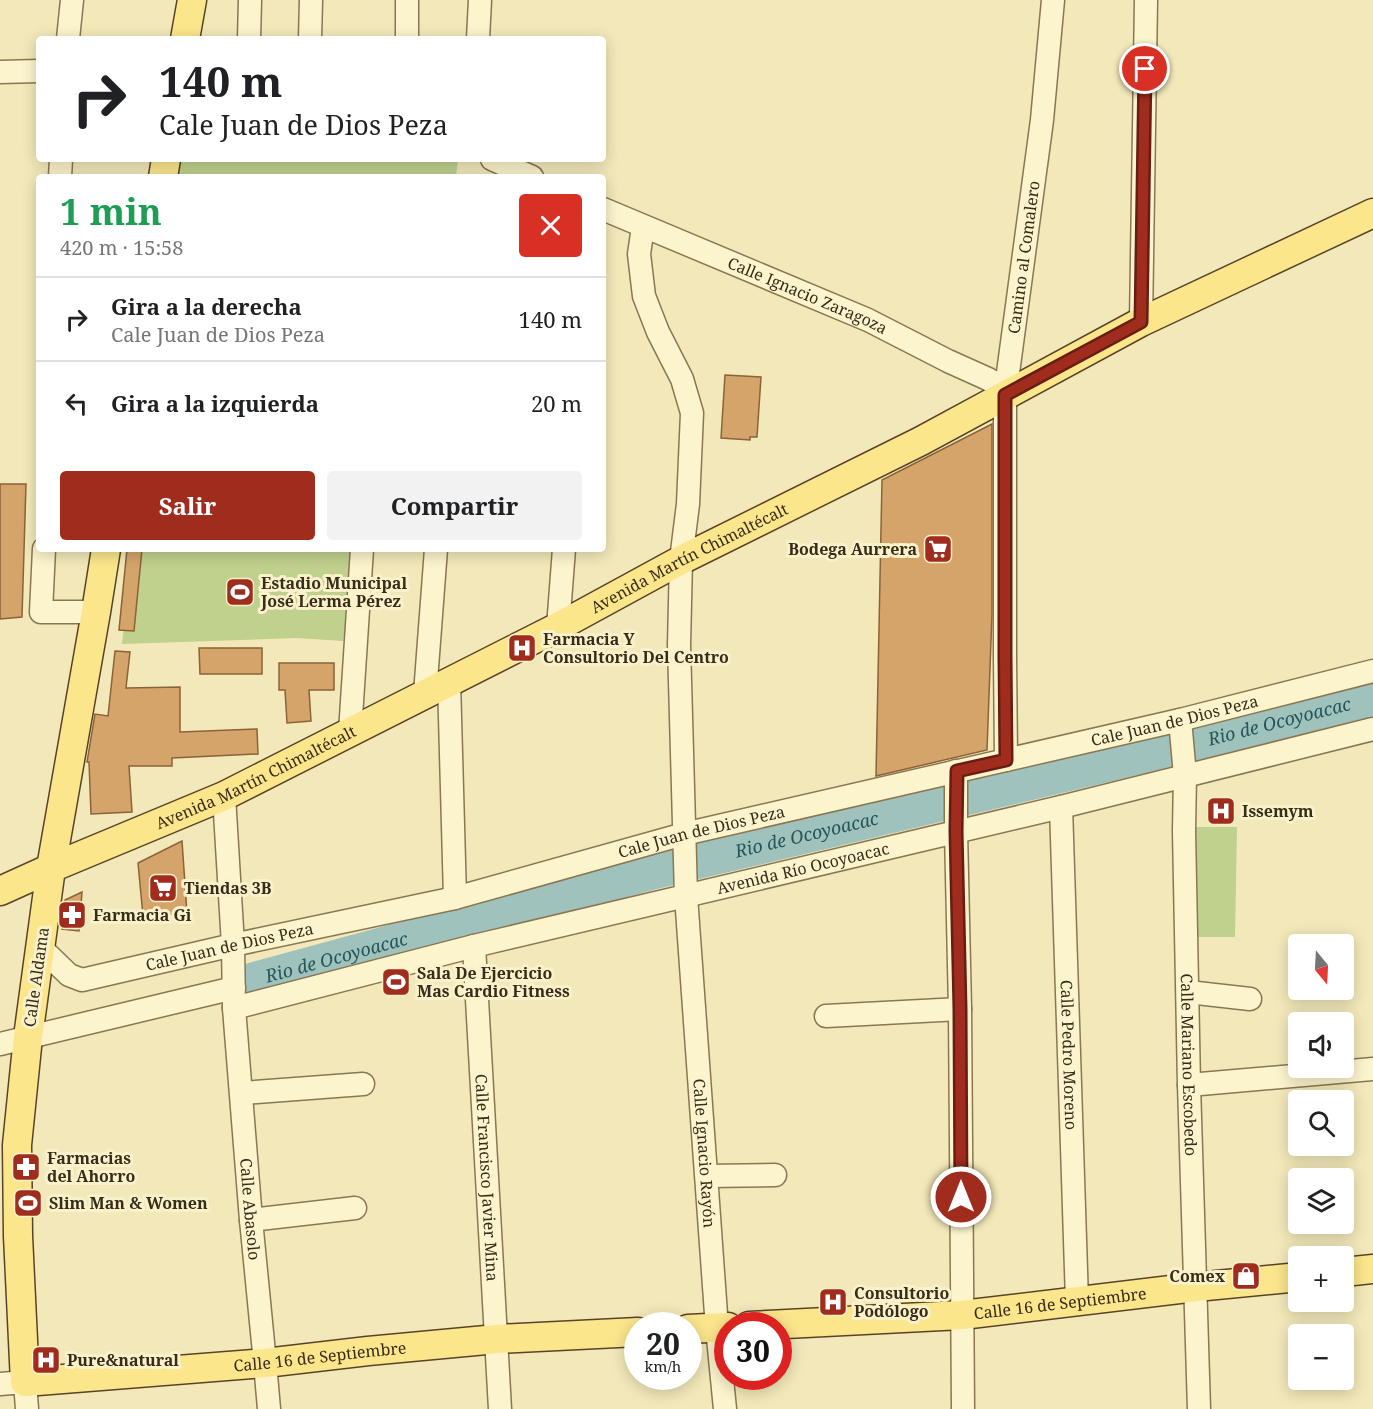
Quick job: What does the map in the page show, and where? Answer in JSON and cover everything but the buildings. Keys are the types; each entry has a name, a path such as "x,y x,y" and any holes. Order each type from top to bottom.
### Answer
{"main road":[{"path":"186,36 192,0"},
{"name":"Avenida Martín Chimaltécalt","path":"0,891 224,796 558,627 681,560 921,441 1141,322 1373,213"},
{"name":"Calle Aldama","path":"17,1392 17,1145 28,1037 51,868 106,552"},
{"path":"1354,1271 1373,1269"},
{"name":"Calle 16 de Septiembre","path":"792,1324 962,1315 1288,1278"},
{"name":"Calle 16 de Septiembre","path":"17,1392 380,1350 497,1339 624,1333"}],"street":[{"path":"68,36 72,0"},
{"path":"249,36 250,0"},
{"path":"310,36 311,0"},
{"path":"407,0 407,36"},
{"path":"478,36 480,0"},
{"name":"Camino al Comalero","path":"1006,760 1005,395 1042,120 1053,0"},
{"path":"1141,322 1146,0"},
{"path":"0,72 36,70"},
{"path":"498,162 520,174"},
{"name":"Calle Ignacio Zaragoza","path":"606,210 868,320 988,379 998,385 1005,395"},
{"path":"643,226 639,254 644,296 658,332 682,379 692,412 688,504 681,560 679,645 684,838"},
{"path":"44,552 42,612 96,612"},
{"path":"351,732 362,552"},
{"path":"436,552 437,688 455,898"},
{"path":"558,627 564,552"},
{"name":"Cale Juan de Dios Peza","path":"41,948 69,975 82,980 455,898 684,838 956,775 1006,760 1180,725 1373,671"},
{"name":"Calle Mariano Escobedo","path":"1180,725 1184,770 1189,1085 1199,1409"},
{"name":"Avenida Río Ocoyoacac","path":"0,1044 234,998 474,946 956,824 1061,807 1184,770 1373,729"},
{"path":"956,775 963,1409"},
{"path":"224,796 233,945"},
{"name":"Calle Pedro Moreno","path":"1061,807 1077,1301"},
{"name":"Calle Ignacio Rayón","path":"684,838 707,1176 721,1312"},
{"name":"Calle Abasolo","path":"233,945 234,998 251,1220 269,1409"},
{"name":"Calle Francisco Javier Mina","path":"474,946 500,1409"},
{"path":"1188,992 1250,999"},
{"path":"826,1016 960,1009"},
{"path":"1189,1085 1373,1069"},
{"path":"242,1093 363,1084"},
{"path":"707,1176 775,1174"},
{"path":"251,1220 354,1208"},
{"name":"Calle Ignacio Rayón","path":"724,1390 725,1409"}],"green space":[{"path":"176,162 458,162 456,174 174,174"},
{"name":"Estadio Municipal José Lerma Pérez","path":"132,552 355,552 351,636 344,636 343,641 296,638 122,644"},
{"path":"1189,827 1237,827 1235,937 1192,937"}],"waterway":[{"name":"Rio de Ocoyoacac","path":"244,983 655,871 1204,741 1373,698"}],"place":[{"name":"Bodega Aurrera","path":"938,549"},
{"name":"Estadio Municipal José Lerma Pérez","path":"240,592"},
{"name":"Farmacia Y Consultorio Del Centro","path":"522,648"},
{"name":"Issemym","path":"1221,811"},
{"name":"Tiendas 3B","path":"163,888"},
{"name":"Farmacia Gi","path":"72,915"},
{"name":"Sala De Ejercicio Mas Cardio Fitness","path":"396,982"},
{"name":"Farmacias del Ahorro","path":"26,1167"},
{"name":"Slim Man & Women","path":"28,1203"},
{"name":"Comex","path":"1246,1276"},
{"name":"Consultorio Podólogo","path":"833,1302"},
{"name":"Pure&natural","path":"46,1360"}],"route":[{"path":"961,1197 957,771 1006,760 1005,395 1141,322 1145,69"}]}
